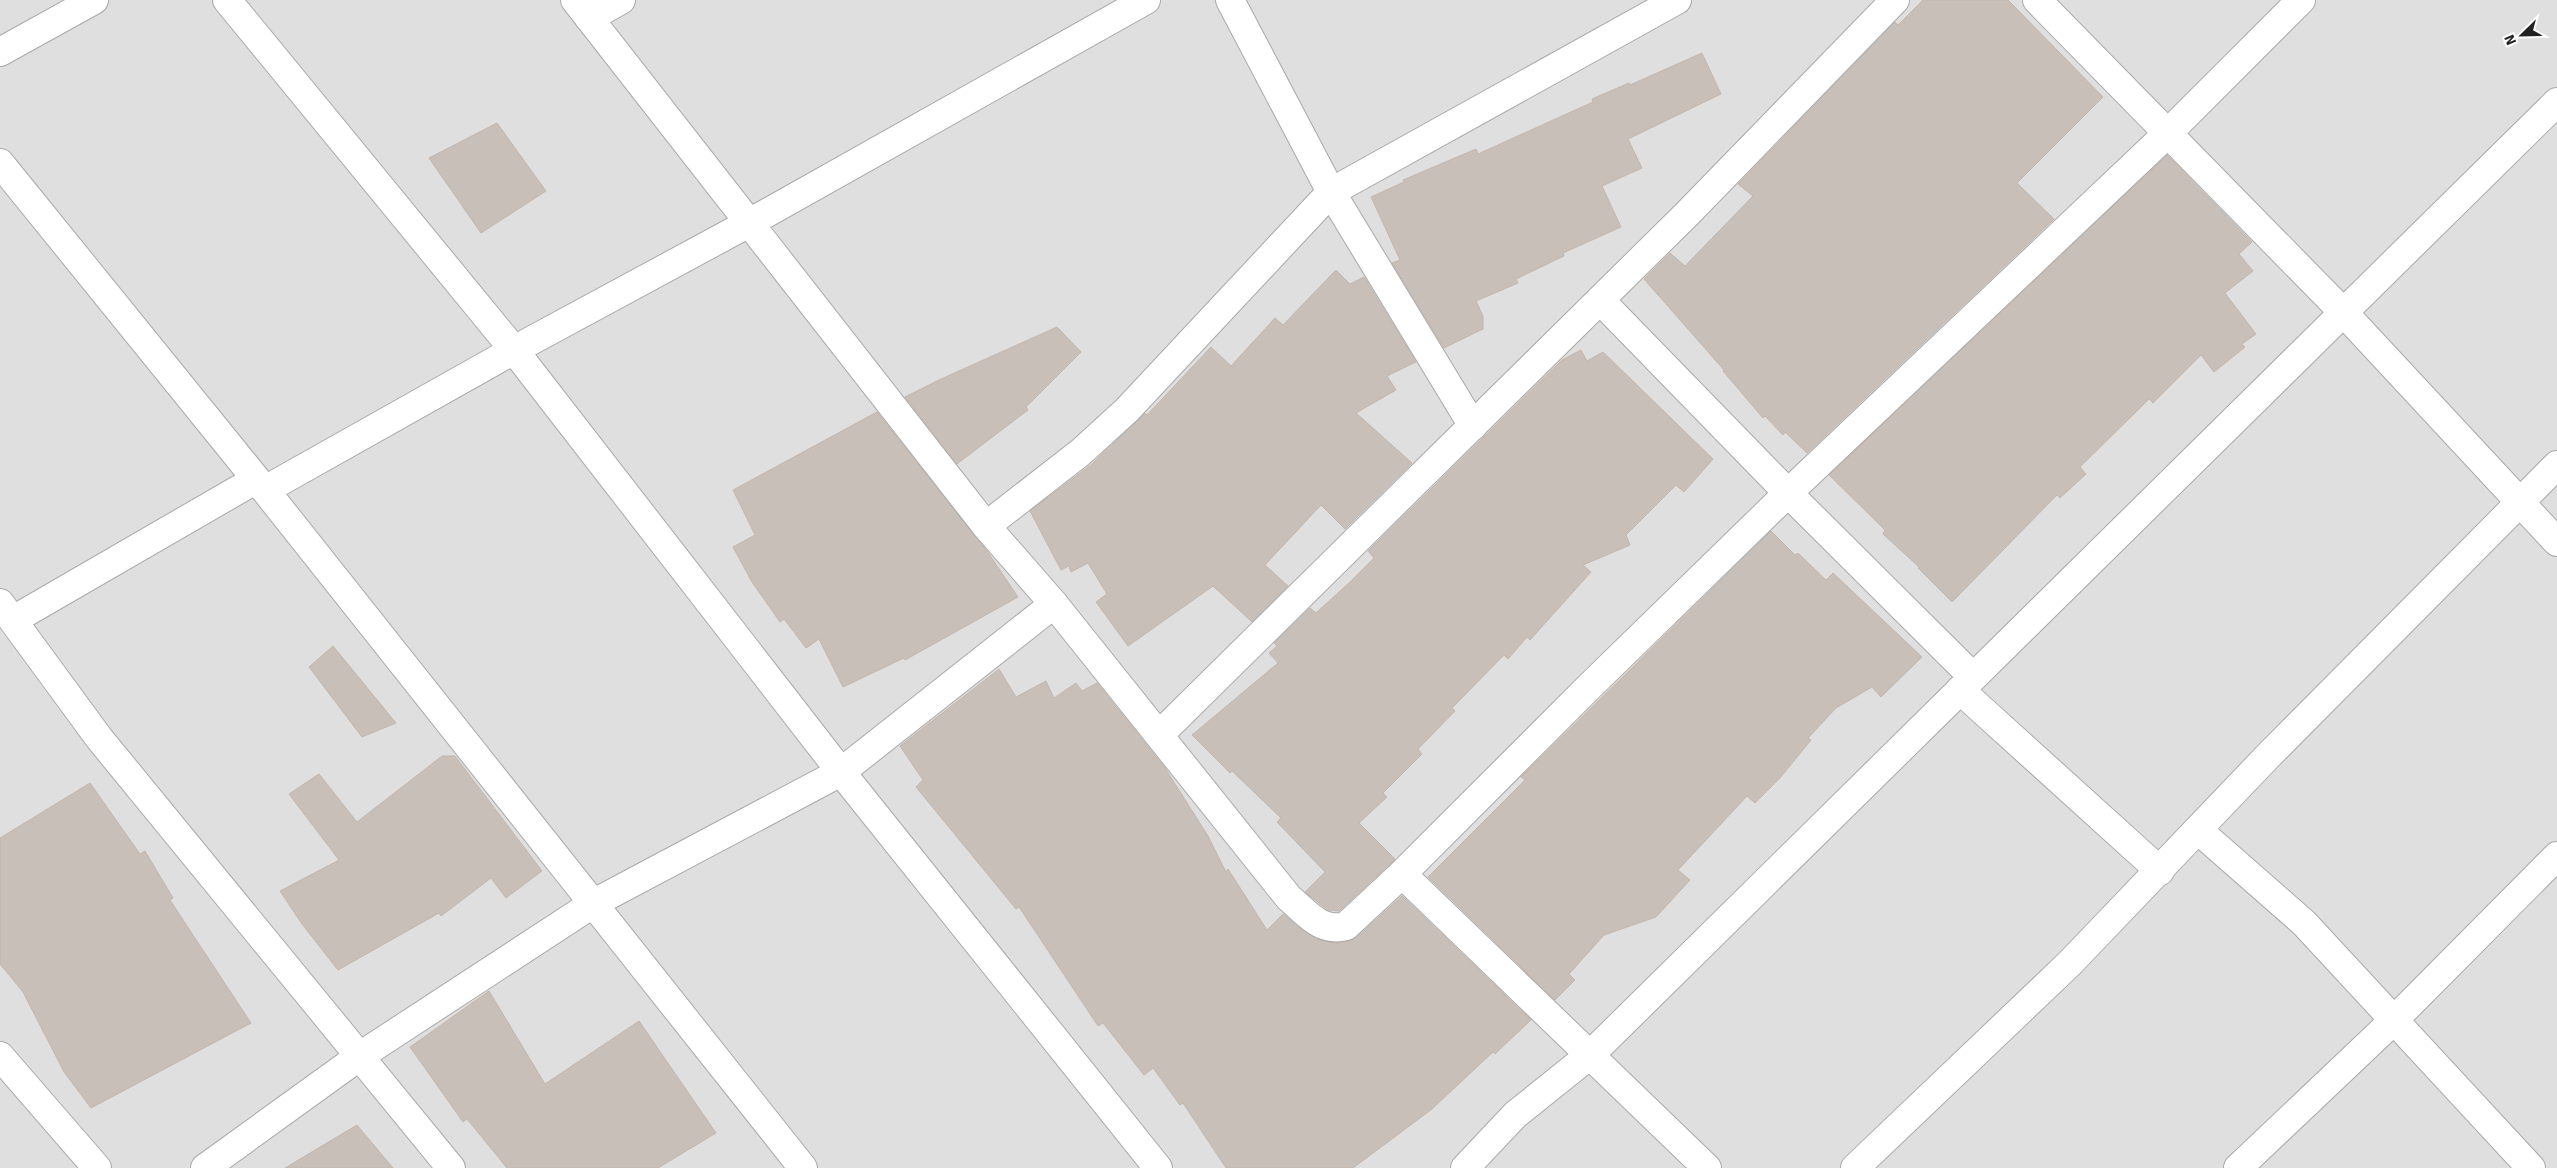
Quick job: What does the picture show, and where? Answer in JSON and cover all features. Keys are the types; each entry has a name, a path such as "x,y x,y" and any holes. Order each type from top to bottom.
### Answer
{"street":[{"path":"0,52 94,0"},
{"path":"227,0 514,350 841,772 1158,1168"},
{"path":"621,0 582,9 986,526 1054,604 1160,734 1289,898 1322,926 1336,929 1346,926 1402,874 1590,685 1788,493 2168,133 2301,0"},
{"path":"451,1168 99,738 7,612 260,485 514,350 749,223 1146,0"},
{"path":"1230,0 1332,192 1473,426"},
{"path":"986,526 1081,452 1127,410 1332,192 1677,0"},
{"path":"1160,734 1600,300 1895,0"},
{"path":"2037,0 2344,314 2519,504 2557,542"},
{"path":"1465,1168 1515,1115 1590,1054 2344,314 2557,102"},
{"path":"0,163 594,903 803,1168"},
{"path":"1600,300 1788,493 1966,683 2160,871"},
{"path":"1855,1168 2070,963 2268,756 2557,465"},
{"path":"206,1168 360,1056 594,903 841,772 1054,604"},
{"path":"2198,830 2304,923 2530,1168"},
{"path":"2238,1168 2394,1020 2557,856"},
{"path":"1402,874 1707,1168"},
{"path":"0,1056 97,1168"}],"shaded area":[{"path":"0,0 2557,0 2557,1168 0,1168"}],"building":[{"path":"1923,0 2008,0 2103,97 2017,183 2054,219 1807,453 1785,432 1783,435 1765,416 1763,418 1724,370 1644,279 1670,253 1685,266 1753,196 1738,184 1895,22 1898,25"},
{"path":"1702,53 1721,94 1628,139 1642,168 1602,186 1621,227 1563,253 1564,256 1516,279 1518,283 1476,301 1483,316 1483,329 1444,348 1392,263 1400,260 1371,197 1404,182 1403,180 1476,149 1478,154 1593,102 1592,99 1629,83 1630,85"},
{"path":"497,123 546,191 481,233 429,158"},
{"path":"2167,155 2252,242 2239,254 2253,271 2225,293 2256,334 2242,344 2245,347 2214,372 2201,355 2153,403 2149,399 2080,467 2086,474 2060,498 2057,495 1952,602 1919,567 1883,534 1885,530 1829,475"},
{"path":"1336,270 1350,284 1364,277 1416,362 1387,376 1396,390 1356,413 1412,463 1345,529 1321,505 1265,565 1288,586 1252,622 1213,586 1128,646 1096,602 1107,594 1088,563 1071,572 1069,566 1061,570 1030,511 1092,464 1145,413 1147,415 1211,347 1231,366 1275,318 1283,325"},
{"path":"1057,327 1081,352 1026,407 1028,410 957,464 905,397"},
{"path":"1581,350 1587,361 1603,352 1713,459 1684,492 1676,485 1626,535 1630,545 1583,565 1591,572 1530,640 1527,637 1508,659 1504,655 1452,708 1455,711 1418,749 1422,754 1383,793 1387,797 1359,823 1395,859 1339,911 1328,910 1305,892 1325,872 1277,822 1281,818 1232,771 1230,773 1192,735 1278,663 1269,653 1277,646 1274,643 1310,608 1316,613 1350,582 1374,558 1368,551 1562,360"},
{"path":"877,412 987,551 1018,597 905,660 904,658 843,687 819,639 806,648 784,619 780,622 752,582 733,547 755,535 733,490"},
{"path":"1771,531 1795,555 1798,553 1826,580 1833,573 1922,657 1881,697 1872,687 1836,708 1808,738 1811,740 1780,778 1755,803 1747,796 1678,870 1690,880 1656,917 1604,935 1569,974 1575,980 1555,1000 1428,877 1525,780 1521,777"},
{"path":"333,646 396,723 362,737 309,667"},
{"path":"999,669 1016,697 1046,681 1054,698 1076,683 1082,691 1097,683 1165,768 1208,836 1226,872 1228,869 1267,930 1283,914 1316,939 1336,943 1348,941 1357,937 1402,896 1531,1020 1495,1054 1493,1052 1432,1109 1353,1168 1226,1168 1183,1103 1180,1105 1153,1068 1144,1075 1103,1023 1098,1026 1019,907 1016,909 916,787 923,780 900,746"},
{"path":"442,756 455,756 542,871 506,898 491,878 441,916 439,913 338,970 302,924 280,891 339,860 289,794 319,774 357,822"},
{"path":"90,783 140,854 145,851 173,898 170,900 251,1023 91,1108 64,1072 23,992 0,964 0,838"},
{"path":"489,991 545,1084 639,1021 716,1133 658,1168 507,1168 467,1119 463,1122 410,1047"},
{"path":"357,1125 393,1168 285,1168"}]}
